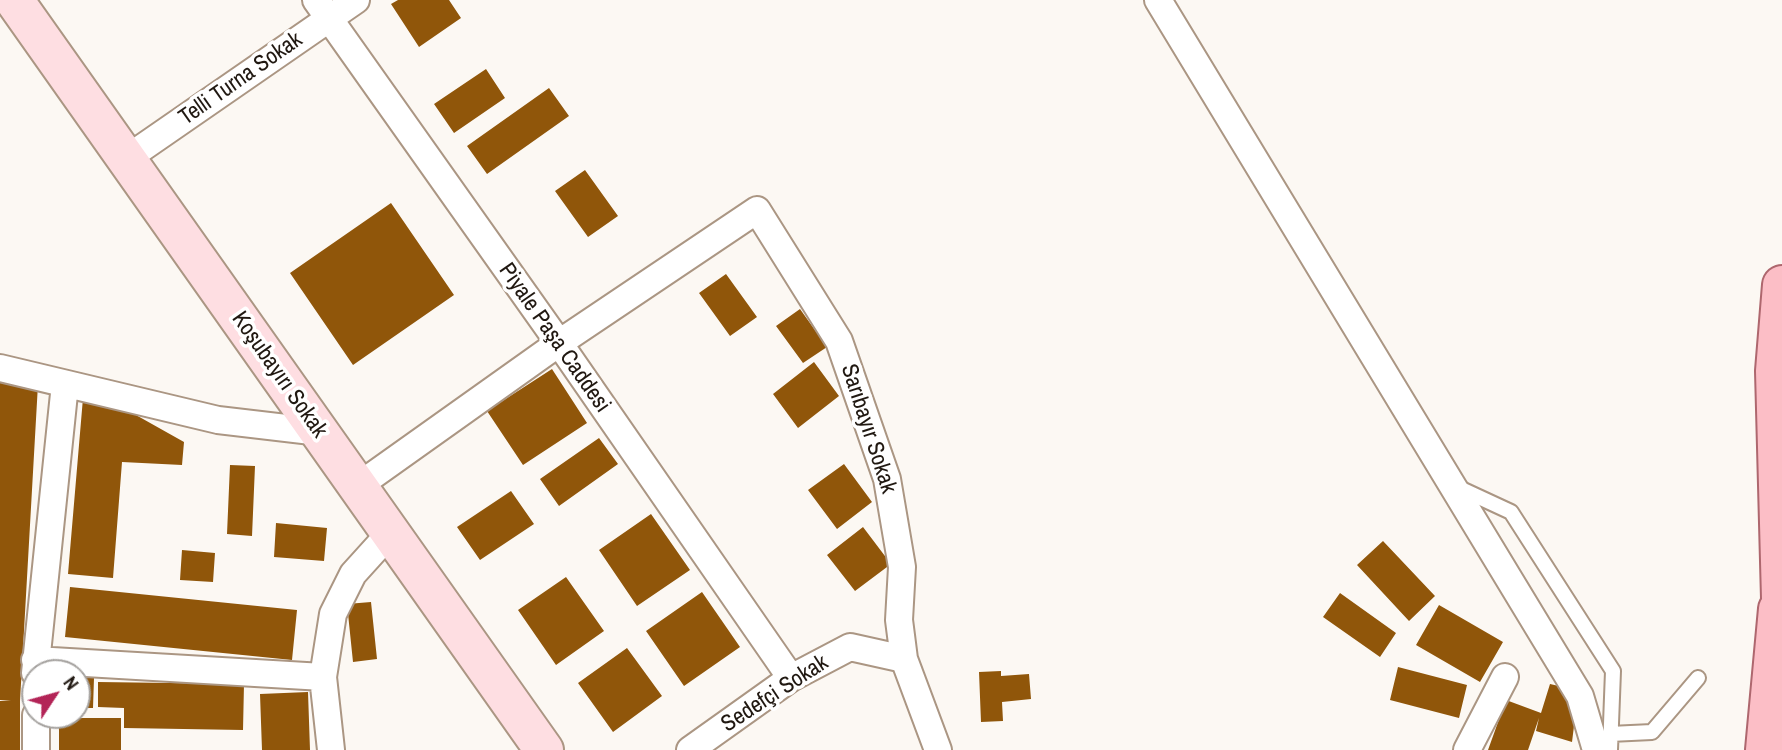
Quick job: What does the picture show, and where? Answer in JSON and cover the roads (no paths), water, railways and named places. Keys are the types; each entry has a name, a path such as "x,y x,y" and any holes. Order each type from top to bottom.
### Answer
{"main road":[{"path":"1782,285 1775,371 1782,637"},
{"path":"1765,750 1780,589"}],"street":[{"name":"Koşubayırı Sokak","path":"14,0 544,750"},
{"name":"Telli Turna Sokak","path":"126,159 322,9 356,0"},
{"path":"1158,0 1580,696 1603,742"},
{"name":"Piyale Paşa Caddesi","path":"322,9 559,343 791,678"},
{"name":"Sarıbayır Sokak","path":"559,343 757,210 839,341 887,479 902,567 899,620 904,659 938,750"},
{"path":"358,486 559,343"},
{"path":"0,368 218,420 320,432"},
{"path":"36,659 65,384"},
{"path":"331,750 323,677 333,614 353,573 391,532"},
{"name":"Sedefçi Sokak","path":"690,750 791,678 850,647 904,659"},
{"path":"91,668 323,677"},
{"path":"1467,750 1505,677"},
{"path":"36,729 36,750"}],"lane":[{"path":"1453,486 1511,512 1613,671 1603,742 1610,750"},
{"path":"1603,742 1652,732 1699,678"}]}
